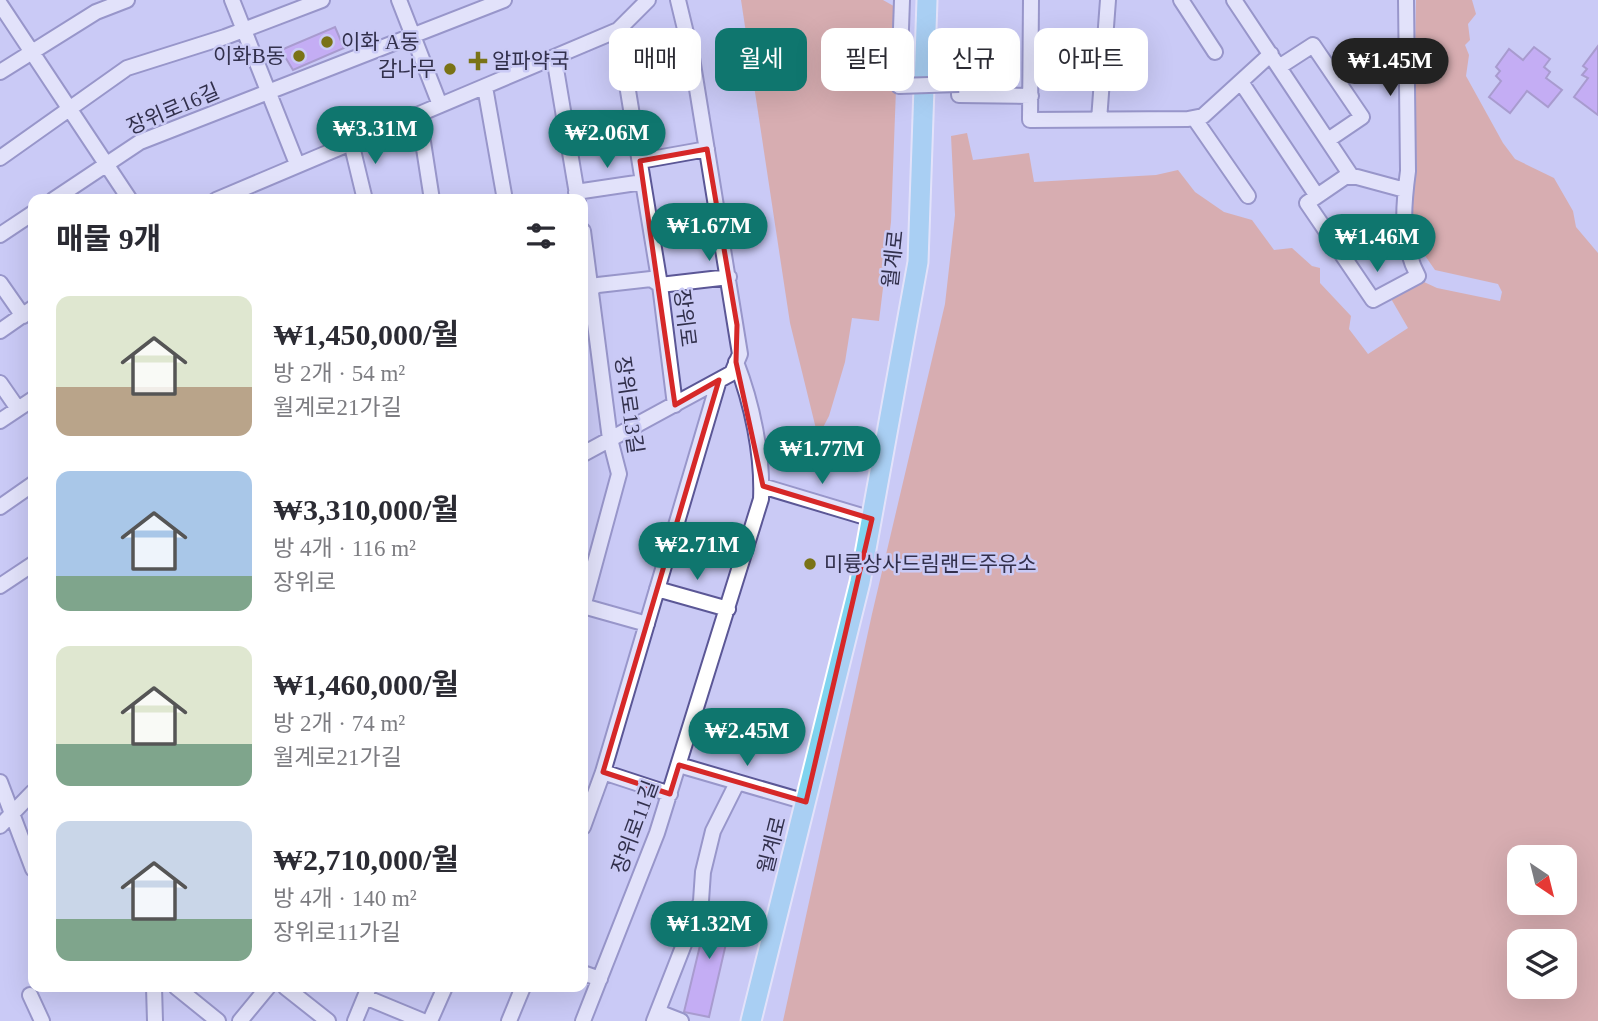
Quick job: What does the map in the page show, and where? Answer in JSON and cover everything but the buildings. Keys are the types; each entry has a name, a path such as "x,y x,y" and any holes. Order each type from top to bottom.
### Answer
{"main road":[{"name":"월계로","path":"751,1021 860,582 918,262 928,0"}],"street":[{"path":"0,72 96,12 127,0"},
{"path":"232,0 298,164"},
{"path":"0,158 127,68 244,30 323,0"},
{"path":"399,0 440,105"},
{"path":"412,34 504,0"},
{"path":"620,28 648,0"},
{"name":"장위로11길","path":"583,1021 670,794 761,499 745,386 736,362 740,354 729,277 678,0"},
{"path":"902,0 900,86 959,84 959,95 1031,96"},
{"path":"1031,0 1031,120 1203,116 1241,82 1275,60 1313,45 1362,117 1328,140"},
{"path":"1099,120 1108,0"},
{"path":"1181,0 1215,52"},
{"path":"1234,0 1352,177"},
{"path":"1405,190 1345,177 1307,202 1373,300 1418,276 1405,244 1406,0"},
{"path":"0,4 126,194"},
{"name":"장위로16길","path":"62,194 140,142 412,34"},
{"path":"230,194 609,34"},
{"path":"554,57 577,194"},
{"path":"1241,82 1317,196"},
{"path":"485,87 504,194"},
{"name":"장위로","path":"628,91 660,285 675,405"},
{"path":"415,115 421,128 431,194"},
{"path":"1194,118 1248,196"},
{"path":"351,142 364,194"},
{"path":"640,161 707,149"},
{"path":"586,194 643,182"},
{"path":"0,235 28,216"},
{"path":"588,290 598,285 651,279 660,285 729,277"},
{"path":"0,284 28,312 0,331"},
{"name":"장위로13길","path":"588,297 610,439 619,474 588,577"},
{"path":"588,451 732,373 736,362"},
{"path":"588,803 603,772 719,380"},
{"path":"0,383 18,409"},
{"path":"0,421 28,402"},
{"path":"761,486 872,519"},
{"path":"0,507 28,487"},
{"path":"0,586 28,570"},
{"path":"657,589 727,608"},
{"name":"장위로13길","path":"588,607 647,624"},
{"name":"월계로","path":"679,765 806,802"},
{"path":"603,772 670,794"},
{"path":"0,782 28,856"},
{"path":"681,1021 656,1016 701,901 703,872 713,831 737,783"},
{"path":"0,826 28,796"},
{"path":"588,975 600,979"},
{"path":"155,992 155,1021"},
{"path":"182,992 218,1021"},
{"path":"240,1021 264,992"},
{"path":"291,992 328,1021"},
{"path":"355,1021 367,992 423,1021"},
{"path":"430,1021 443,992"},
{"path":"509,1021 521,992"},
{"path":"30,995 42,1021"}],"highlighted area":[{"path":"707,149 737,325 736,362 763,486 872,519 806,802 679,765 670,794 603,772 719,380 675,405 640,161"}],"shaded area":[{"path":"741,0 883,0 899,9 898,28 821,28 821,91 896,91 891,222 879,321 852,318 845,362 829,416 818,437 790,323 755,91 807,91 807,28 745,28"},
{"path":"1416,0 1472,0 1476,14 1468,24 1470,40 1465,45 1469,55 1466,76 1503,143 1515,159 1554,178 1573,211 1576,227 1598,253 1598,1021 783,1021 872,614 945,304 955,215 951,136 967,133 973,160 1029,153 1034,182 1156,175 1178,170 1195,192 1224,212 1252,220 1274,250 1292,248 1312,266 1320,268 1320,283 1351,316 1349,329 1368,354 1408,328 1390,297 1424,282 1437,288 1500,301 1502,292 1498,284 1435,270 1412,237 1409,217 1413,165"}],"place":[{"name":"이화 A동","path":"327,42"},
{"name":"이화B동","path":"299,56"},
{"name":"알파약국","path":"478,61"},
{"name":"감나무","path":"450,69"},
{"name":"미륭상사드림랜드주유소","path":"810,564"}]}
